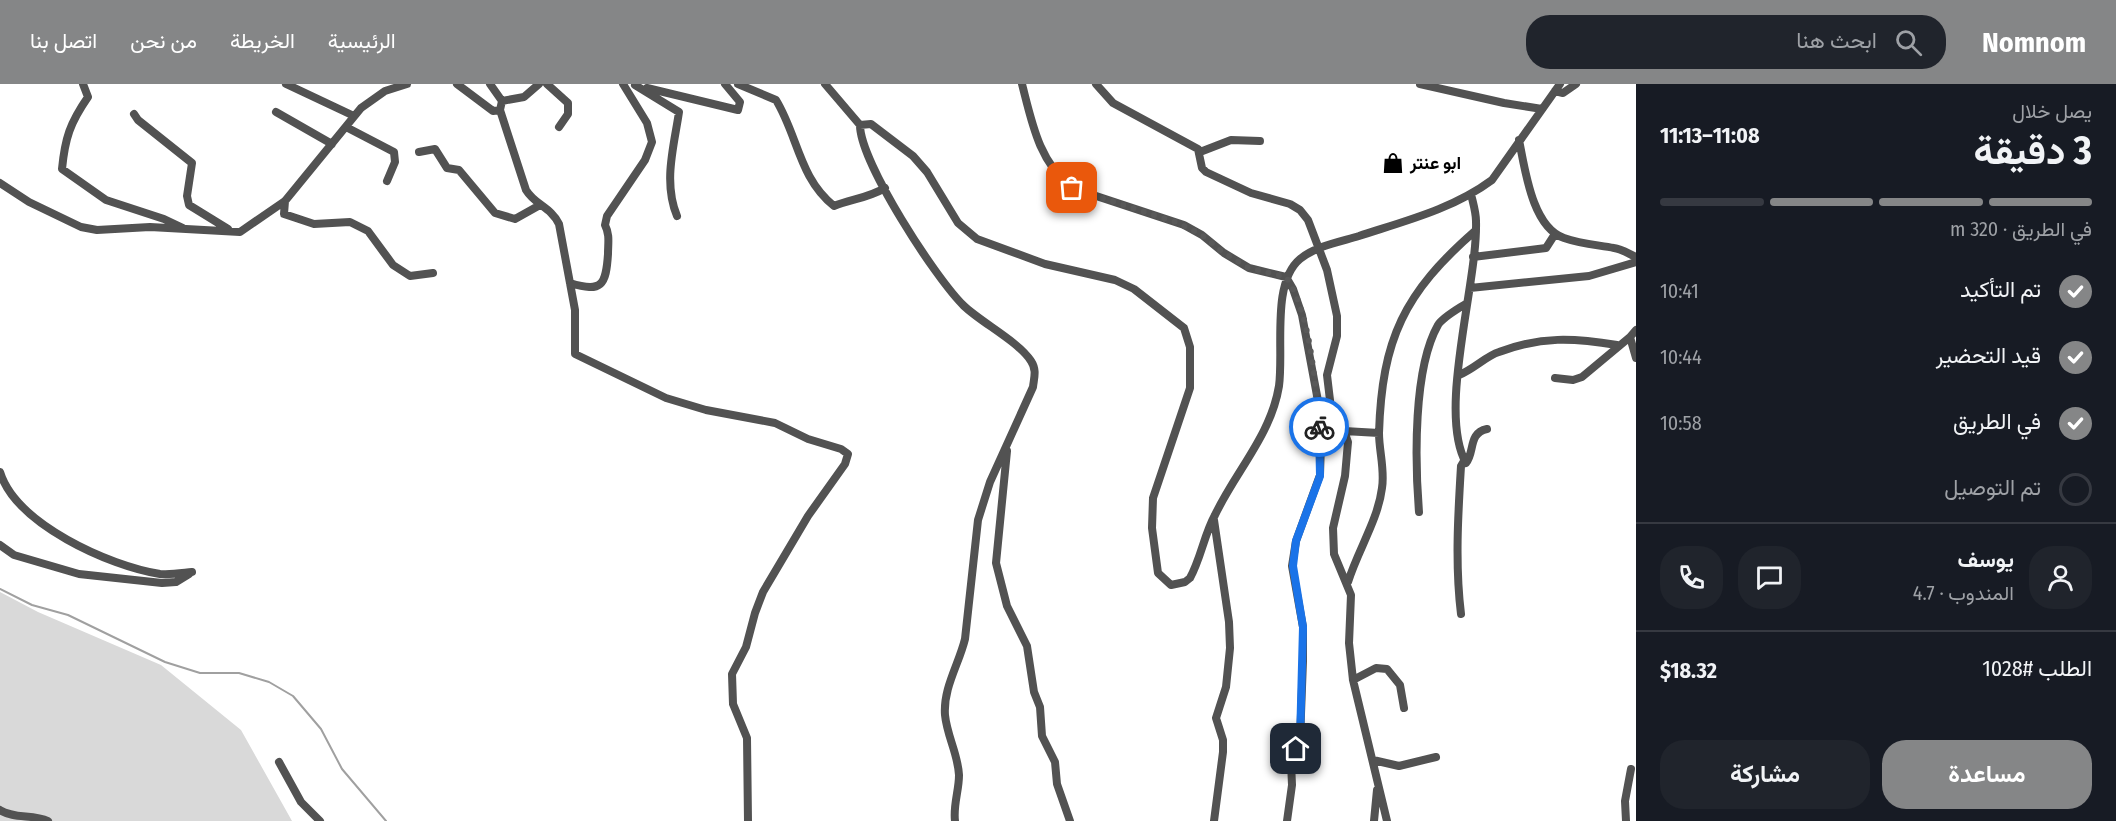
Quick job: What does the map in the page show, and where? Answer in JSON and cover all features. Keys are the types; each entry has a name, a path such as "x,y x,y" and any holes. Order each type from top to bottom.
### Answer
{"street":[{"path":"83,84 88,97 74,117 66,136 62,169 106,200 165,219 186,230"},
{"path":"286,84 354,116"},
{"path":"0,183 29,202 81,227 97,230 131,226 246,231 285,201 361,108 385,91 407,84"},
{"path":"457,84 493,111 501,105 524,97 539,84"},
{"path":"490,84 501,105 526,190 531,199 553,214 559,224 575,310 575,354 666,398 706,410 775,423 808,439 841,449 848,454 845,464 808,516 764,592 755,613 746,647 732,674 733,704 747,738 748,821"},
{"path":"547,84 568,103 568,114 560,126"},
{"path":"570,283 590,289 600,285 606,278 609,234 605,225 608,216 650,152 651,132 623,84"},
{"path":"634,85 738,110 740,102 725,84"},
{"path":"738,84 776,100 808,175 823,197 834,206 854,198 869,198 885,188"},
{"path":"825,84 860,125 860,135 865,149 902,221 962,304 1031,361 1035,372 1033,387 990,482 978,520 965,639 961,658 947,689 945,713 959,774 953,807 955,821"},
{"path":"1022,84 1042,152 1057,175 1072,188 1178,223 1202,235 1224,253 1249,268 1286,277 1302,315 1318,401 1321,443 1320,476 1296,541 1293,559 1303,627 1303,661 1300,740 1291,762 1292,785 1287,821"},
{"path":"1096,84 1113,103 1155,123 1196,147 1200,152 1202,168 1206,172 1251,193 1280,200 1300,210 1308,220 1327,270 1336,316 1337,336 1327,375 1332,417 1333,422 1344,431 1348,442 1333,528 1334,554 1352,595 1350,644 1353,680 1387,821"},
{"path":"1420,84 1542,109"},
{"path":"860,125 871,124 913,156 927,172 958,223 977,239 1045,264 1115,280 1134,289 1184,328 1190,347 1190,388 1153,498 1152,528 1158,573 1171,585 1179,584 1190,578 1214,516 1257,445 1275,409 1282,354 1286,277 1300,259 1319,248 1427,214 1471,194 1492,180 1555,87 1563,93 1576,84"},
{"path":"634,85 680,112 675,126 669,190 677,216"},
{"path":"276,112 332,144"},
{"path":"134,114 138,120 192,163 187,196 189,204 234,232"},
{"path":"346,127 394,152 395,162 387,181"},
{"path":"1200,152 1231,140 1260,141"},
{"path":"1520,140 1532,194 1544,222 1555,234 1580,243 1617,248 1636,259"},
{"path":"418,152 435,148 447,168 459,170 495,213 515,219 540,205"},
{"path":"1461,614 1458,588 1459,504 1461,466 1464,461 1456,407 1475,231 1471,194"},
{"path":"285,201 284,214 314,224 350,222 368,231 393,265 411,276 434,273"},
{"path":"1348,582 1356,555 1379,508 1383,484 1379,433 1392,339 1415,294 1475,231"},
{"path":"1473,257 1546,248 1555,234"},
{"path":"1470,288 1589,276 1636,259"},
{"path":"1419,512 1417,415 1427,357 1438,324 1467,303"},
{"path":"1555,378 1574,380 1582,377 1636,330"},
{"path":"1630,337 1636,358"},
{"path":"1459,375 1472,370 1497,352 1540,339 1557,338 1617,345"},
{"path":"1464,461 1469,460 1474,437 1478,432 1487,429"},
{"path":"1344,431 1379,433"},
{"path":"1007,448 996,563 1007,606 1027,646 1034,692 1040,707 1042,736 1055,762 1057,784 1070,821"},
{"path":"0,472 9,494 18,505 52,530 80,545 136,567 161,574 192,572 176,582 162,583 80,574 14,555 0,545"},
{"path":"1214,516 1229,622 1230,648 1226,687 1216,718 1223,740 1223,752 1214,821"},
{"path":"1353,680 1376,668 1387,669 1401,685 1404,708"},
{"path":"1373,760 1400,766 1436,758"},
{"path":"279,762 301,802 320,821"},
{"path":"1626,821 1625,801 1631,769"},
{"path":"1374,821 1377,783"},
{"path":"0,810 8,815 28,814 48,821"}],"shaded area":[{"path":"0,592 38,612 161,665 241,730 292,821 0,821"}],"waterway":[{"path":"0,589 32,605 68,615 165,662 200,673 239,673 269,682 293,696 321,729 342,769 386,821"}],"way so far":[{"path":"1072,188 1178,223 1202,235 1224,253 1249,268 1286,277 1302,315 1318,401 1319,427"}],"place":[{"name":"ابو عنتر","path":"1393,163"}],"route":[{"path":"1296,749 1300,740 1303,627 1293,566 1296,541 1312,503 1320,476 1319,427"}]}
